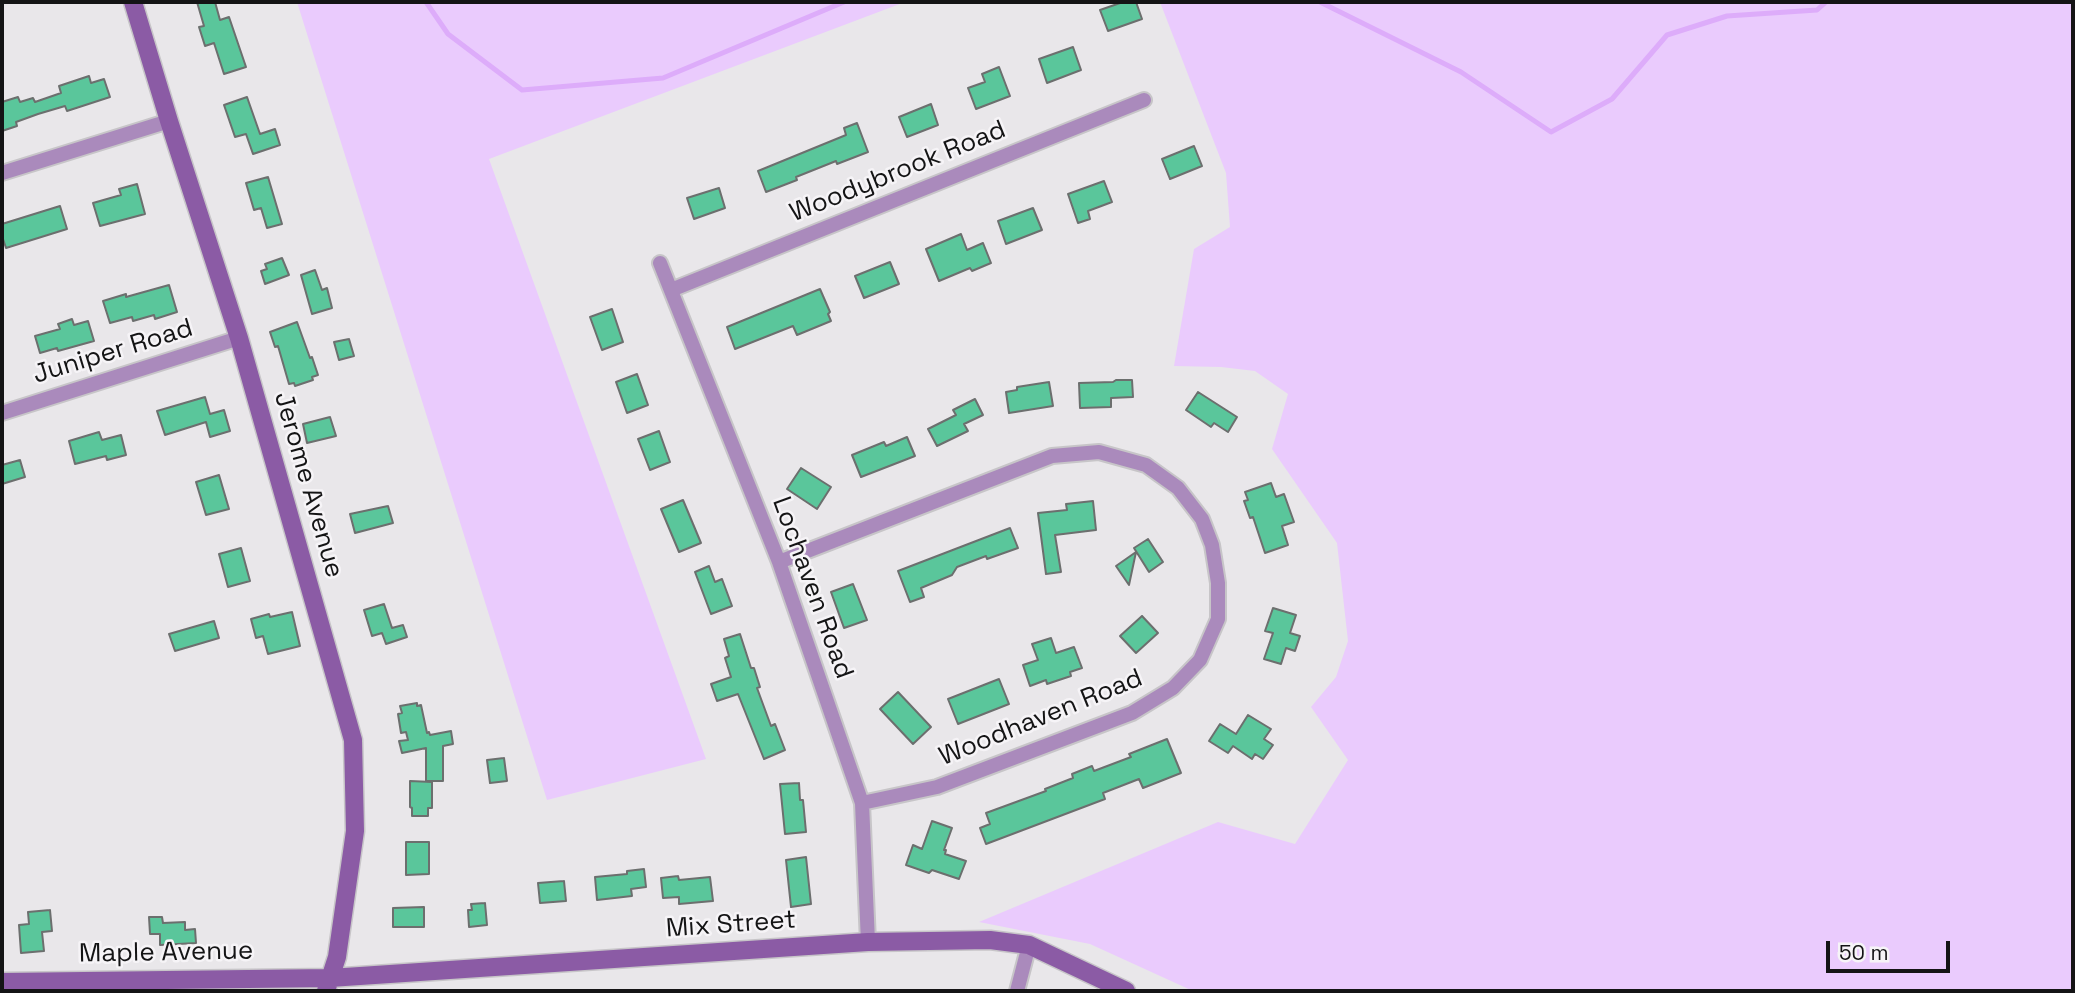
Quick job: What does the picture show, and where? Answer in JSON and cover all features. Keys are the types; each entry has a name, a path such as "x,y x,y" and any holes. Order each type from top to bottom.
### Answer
{"main road":[{"name":"Jerome Avenue","path":"133,2 239,338 353,740 355,831 337,957 328,985"},
{"name":"Mix Street","path":"328,985 868,942 990,940 1029,945 1126,991"},
{"name":"Maple Avenue","path":"2,982 328,985"}],"street":[{"name":"Woodybrook Road","path":"671,290 1144,100"},
{"path":"2,173 169,121"},
{"name":"Lochaven Road","path":"660,263 779,562 862,803 868,942"},
{"name":"Juniper Road","path":"2,413 239,338"},
{"name":"Woodhaven Road","path":"779,562 1052,456 1099,452 1146,465 1178,488 1202,519 1212,545 1219,583 1218,619 1200,660 1173,688 1132,713 937,787 862,803"},
{"path":"1017,991 1029,945"}],"shaded area":[{"path":"297,2 905,2 489,159 706,759 547,800"},
{"path":"1160,2 2073,2 2073,991 1193,991 1090,944 979,922 1218,822 1295,844 1348,760 1311,707 1336,677 1348,641 1337,543 1272,449 1288,394 1255,371 1174,366 1194,249 1230,227 1226,173"}],"building":[{"path":"197,2 215,2 220,20 229,17 246,67 224,74 214,43 205,46 199,27 204,26"},
{"path":"1123,2 1136,2 1142,19 1108,31 1100,10"},
{"path":"1073,47 1081,70 1047,83 1039,59"},
{"path":"999,67 1010,96 976,109 968,88 985,82 982,74"},
{"path":"89,76 91,83 104,79 110,97 67,111 65,106 38,114 16,122 17,126 2,131 2,102 18,97 20,102 33,98 35,102 61,93 59,86"},
{"path":"247,97 260,134 275,129 280,145 253,154 246,134 235,137 224,105"},
{"path":"931,104 938,125 907,137 899,117"},
{"path":"857,123 868,152 837,164 836,161 766,192 758,171 846,135 844,128"},
{"path":"1194,146 1202,166 1170,179 1162,159"},
{"path":"268,177 282,224 267,228 261,208 254,210 246,183"},
{"path":"1104,181 1112,202 1088,211 1090,219 1078,223 1068,194"},
{"path":"137,184 145,214 100,226 93,203 121,195 119,189"},
{"path":"719,188 725,208 694,219 687,198"},
{"path":"60,206 67,229 6,248 2,224"},
{"path":"1033,208 1042,230 1006,244 998,221"},
{"path":"961,234 967,250 983,243 991,263 972,271 970,268 939,281 926,249"},
{"path":"282,258 289,275 265,284 261,271 267,269 265,264"},
{"path":"890,262 899,284 864,298 855,276"},
{"path":"315,270 322,290 327,288 332,308 312,314 301,275"},
{"path":"169,285 177,312 155,319 154,315 133,321 132,317 110,323 103,301"},
{"path":"820,289 831,321 797,335 793,326 735,349 727,327"},
{"path":"612,309 623,342 602,350 590,317"},
{"path":"72,319 74,325 88,321 94,341 40,353 35,336 60,329 58,324"},
{"path":"297,322 318,375 312,377 313,380 295,386 294,383 289,384 278,346 275,347 270,332"},
{"path":"349,339 354,356 339,360 334,342"},
{"path":"637,374 648,405 627,413 616,382"},
{"path":"1132,380 1133,397 1111,398 1111,407 1080,408 1079,383"},
{"path":"1049,382 1053,406 1009,413 1006,392 1017,390 1017,387"},
{"path":"1198,392 1237,417 1228,432 1214,423 1211,427 1186,410"},
{"path":"205,397 210,414 224,410 230,431 210,437 206,422 165,435 157,411"},
{"path":"975,399 983,415 964,424 968,431 937,446 928,429 956,415 953,410"},
{"path":"330,417 336,436 307,443 303,424"},
{"path":"659,431 670,462 650,470 638,439"},
{"path":"99,432 102,440 121,435 126,455 107,460 106,456 75,464 69,441"},
{"path":"907,437 915,456 861,477 852,455 884,442 886,446"},
{"path":"20,460 25,477 2,484 2,465"},
{"path":"801,468 831,487 817,509 787,489"},
{"path":"219,475 229,509 206,515 196,482"},
{"path":"1271,483 1276,497 1284,494 1294,522 1282,526 1288,545 1265,553 1253,517 1250,518 1244,501 1248,500 1245,492"},
{"path":"683,500 701,543 679,552 661,509"},
{"path":"1093,501 1096,530 1055,535 1061,572 1046,574 1038,513 1067,510 1066,504"},
{"path":"388,506 393,523 355,533 350,514"},
{"path":"1010,528 1018,548 957,567 952,575 921,588 924,597 910,602 898,571"},
{"path":"1148,539 1163,562 1149,572 1134,548"},
{"path":"241,548 250,581 228,587 219,554"},
{"path":"1136,552 1129,585 1116,566"},
{"path":"709,566 715,582 722,579 732,606 711,614 695,572"},
{"path":"853,584 867,620 844,628 831,592"},
{"path":"384,604 392,628 403,625 407,637 386,644 382,633 372,636 364,610"},
{"path":"1273,608 1296,615 1290,633 1300,636 1295,651 1286,648 1281,664 1264,659 1273,633 1265,631"},
{"path":"292,612 300,646 268,654 263,636 256,638 251,619"},
{"path":"1142,616 1158,633 1136,653 1120,636"},
{"path":"214,621 219,638 175,651 169,634"},
{"path":"740,634 751,668 754,668 760,687 757,688 771,726 775,724 785,750 764,759 738,694 717,701 711,684 731,677 725,658 729,656 724,639"},
{"path":"1051,638 1056,653 1074,647 1082,668 1070,672 1071,676 1030,686 1023,665 1038,660 1032,644"},
{"path":"999,679 1009,704 958,724 948,699"},
{"path":"898,692 931,727 913,744 880,709"},
{"path":"417,703 417,706 421,705 427,733 430,735 451,731 453,744 443,746 443,781 426,781 426,748 402,753 399,741 408,740 406,732 401,733 398,714 402,713 400,706"},
{"path":"1248,715 1271,729 1264,739 1273,745 1263,759 1255,754 1252,759 1233,746 1228,753 1209,741 1220,724 1236,734"},
{"path":"1167,739 1181,773 1143,788 1139,779 1103,793 1105,799 986,844 980,828 990,824 986,813 1046,791 1045,789 1073,778 1072,774 1092,766 1094,771"},
{"path":"504,758 507,781 490,783 487,760"},
{"path":"410,781 432,782 432,808 428,808 428,816 412,816"},
{"path":"799,783 806,832 785,834 780,784"},
{"path":"932,821 952,828 944,850 945,854 966,861 959,879 906,865 913,845 922,849"},
{"path":"406,842 429,842 429,874 406,875"},
{"path":"806,857 811,904 791,907 786,860"},
{"path":"644,869 646,887 631,889 632,896 597,900 595,877 627,874 627,871"},
{"path":"678,876 679,880 710,877 713,901 679,904 679,897 663,898 661,878"},
{"path":"564,881 566,901 540,903 538,883"},
{"path":"485,903 487,925 469,927 468,910 472,910 471,904"},
{"path":"424,907 424,927 393,927 393,908"},
{"path":"50,910 52,931 42,932 44,951 21,953 19,925 29,924 28,912"},
{"path":"149,917 162,917 163,923 185,922 185,930 195,929 196,943 160,945 160,934 150,934"}],"waterway":[{"path":"426,2 448,34 522,90 663,78 844,2"},
{"path":"1320,2 1461,72 1551,132 1612,99 1667,35 1727,16 1817,10 1826,2"}]}
